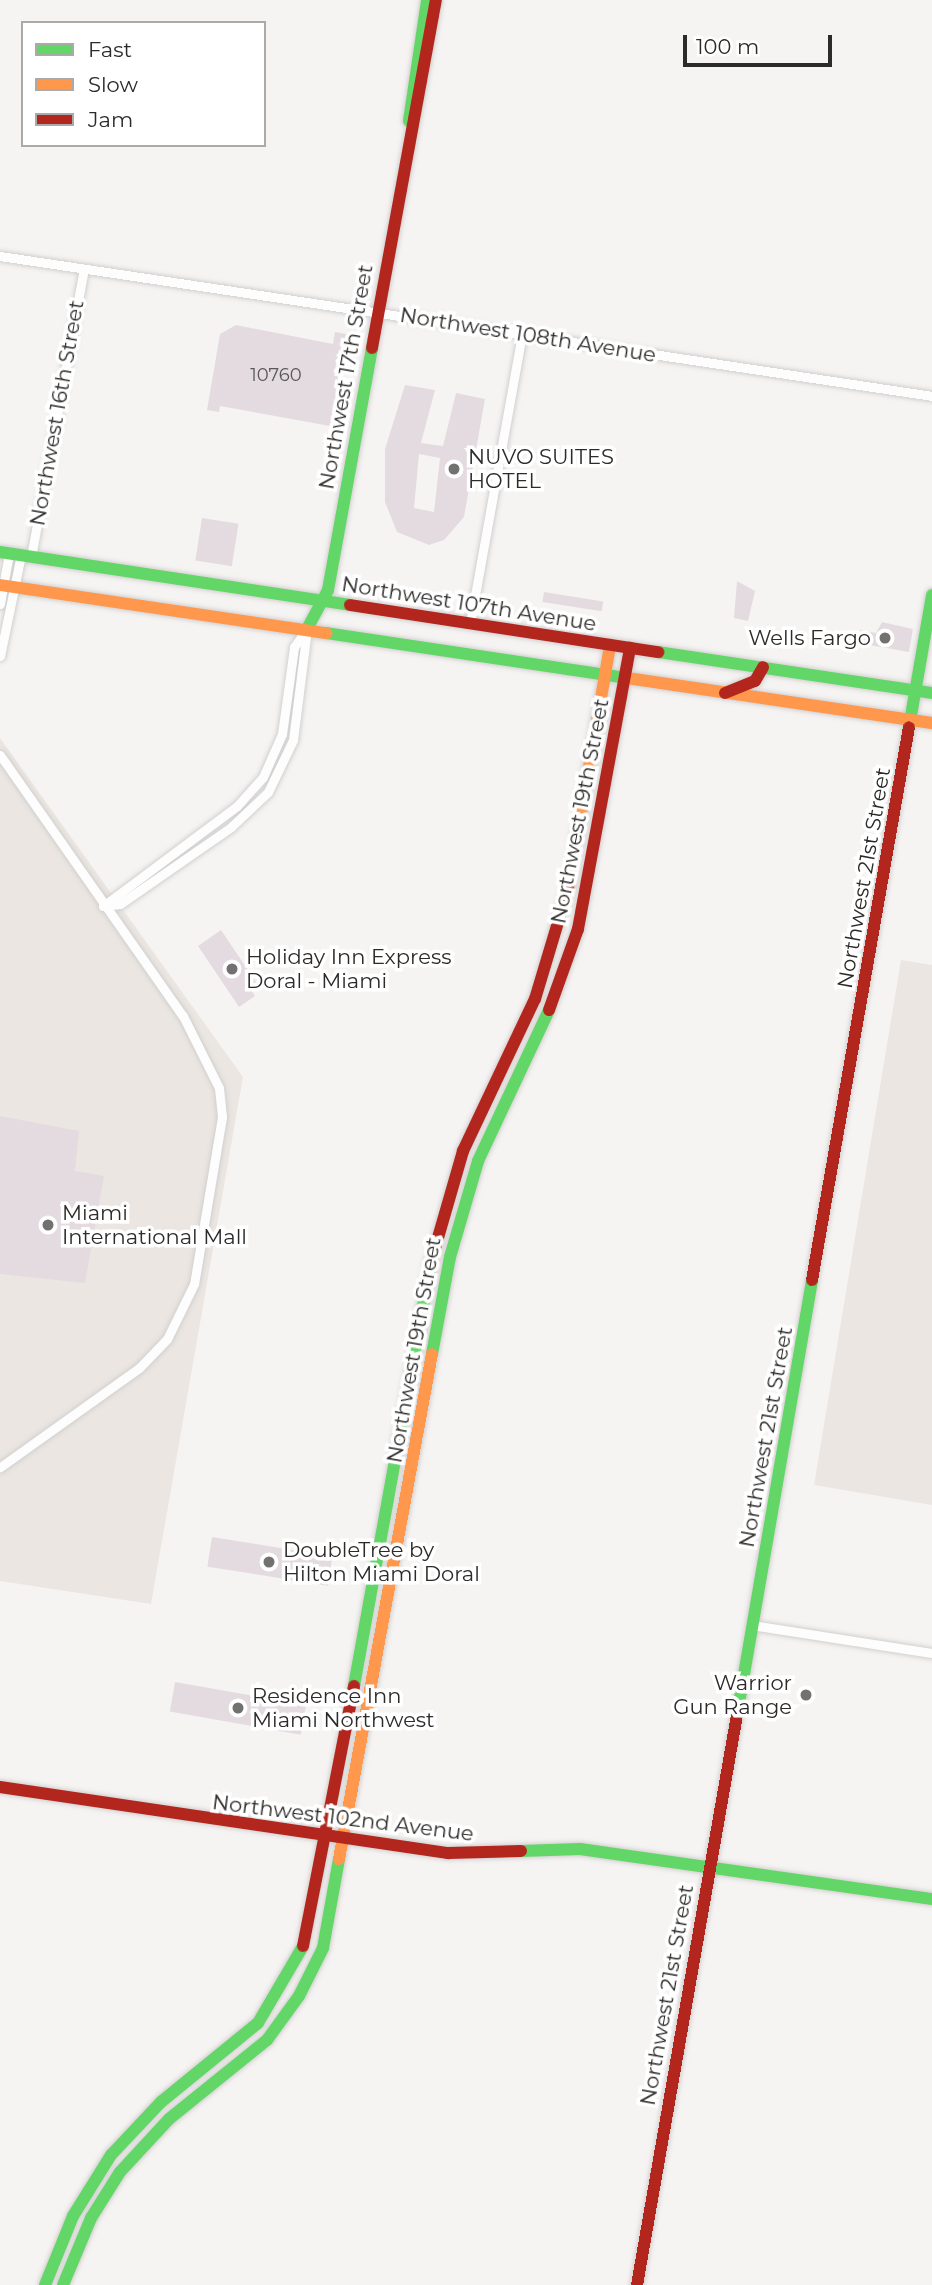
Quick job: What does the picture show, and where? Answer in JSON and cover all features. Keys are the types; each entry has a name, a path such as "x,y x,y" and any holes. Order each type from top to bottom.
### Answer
{"street":[{"name":"Northwest 17th Street","path":"410,125 427,0"},
{"name":"Northwest 17th Street","path":"307,629 324,601 410,125 436,0"},
{"name":"Northwest 108th Avenue","path":"0,256 932,396"},
{"name":"Northwest 16th Street","path":"0,604 15,554 83,269"},
{"path":"470,623 522,334"},
{"name":"Northwest 107th Avenue","path":"15,554 932,693"},
{"name":"Northwest 16th Street","path":"0,656 6,586"},
{"path":"6,586 932,723"},
{"name":"Northwest 21st Street","path":"637,2285 932,595"},
{"path":"103,906 120,904 231,827 268,792 293,740 307,629"},
{"name":"Northwest 19th Street","path":"45,2285 72,2216 111,2155 161,2102 240,2041 298,1963 316,1911 432,1254 463,1151 535,999 563,918 610,645"},
{"name":"Northwest 19th Street","path":"63,2285 87,2227 120,2172 169,2119 249,2056 289,2012 317,1964 334,1915 450,1257 478,1161 547,1016 578,929 630,648"},
{"path":"725,693 755,681 763,667"},
{"path":"0,755 103,906 183,1016 219,1088 220,1146 194,1283 160,1350 0,1467"},
{"path":"751,1625 932,1653"},
{"name":"Northwest 102nd Avenue","path":"0,1787 329,1838 484,1855 580,1849 932,1899"}],"shaded area":[{"path":"0,738 243,1077 151,1604 0,1581"},
{"path":"901,960 932,965 932,1505 814,1485"}],"building":[{"path":"236,325 333,344 335,332 346,334 330,426 220,406 219,412 207,410 220,334"},
{"name":"NUVO SUITES HOTEL","path":"405,385 435,390 421,443 443,446 456,393 485,399 464,517 444,540 429,545 397,532 385,502 385,449","holes":["419,454 440,458 434,512 414,508"]},
{"path":"202,518 239,524 232,566 195,560"},
{"path":"737,581 755,591 748,621 734,618"},
{"path":"544,592 603,601 602,611 542,602"},
{"name":"Wells Fargo","path":"882,622 913,629 909,652 858,643 860,630 876,633"},
{"name":"Holiday Inn Express Doral - Miami","path":"221,930 256,982 249,986 255,996 239,1007 198,946"},
{"name":"Miami International Mall","path":"0,1116 79,1131 75,1171 104,1176 85,1283 0,1274"},
{"name":"DoubleTree by Hilton Miami Doral","path":"212,1537 332,1556 328,1586 207,1567"},
{"name":"Residence Inn Miami Northwest","path":"175,1682 306,1705 301,1735 170,1712"}],"traffic: fast":[{"path":"409,121 427,0"},
{"path":"307,629 328,590 372,348"},
{"path":"0,552 350,605"},
{"path":"909,727 932,595"},
{"path":"326,633 627,678"},
{"path":"658,652 932,693"},
{"path":"432,1354 450,1257 478,1161 549,1010"},
{"path":"354,1686 431,1262"},
{"path":"738,1709 812,1280"},
{"path":"521,1851 580,1849 932,1899"},
{"path":"63,2285 91,2218 120,2172 169,2119 267,2040 299,1996 323,1948 339,1859"},
{"path":"45,2285 73,2216 111,2155 161,2102 258,2023 303,1946"}],"traffic: slow":[{"path":"0,585 326,633"},
{"path":"568,889 610,645"},
{"path":"627,678 932,723"},
{"path":"339,1859 432,1354"}],"traffic: jam":[{"path":"372,348 436,0"},
{"path":"350,605 658,652"},
{"path":"549,1010 578,929 630,648"},
{"path":"725,693 755,681 763,667"},
{"path":"812,1280 909,727"},
{"path":"431,1262 463,1151 535,999 568,889"},
{"path":"303,1946 354,1686"},
{"path":"637,2285 738,1709"},
{"path":"0,1787 448,1853 521,1851"}],"place":[{"name":"NUVO SUITES HOTEL","path":"454,469"},
{"name":"Wells Fargo","path":"885,638"},
{"name":"Holiday Inn Express Doral - Miami","path":"232,969"},
{"name":"Miami International Mall","path":"48,1225"},
{"name":"DoubleTree by Hilton Miami Doral","path":"269,1562"},
{"name":"Warrior Gun Range","path":"806,1695"},
{"name":"Residence Inn Miami Northwest","path":"238,1708"}]}
